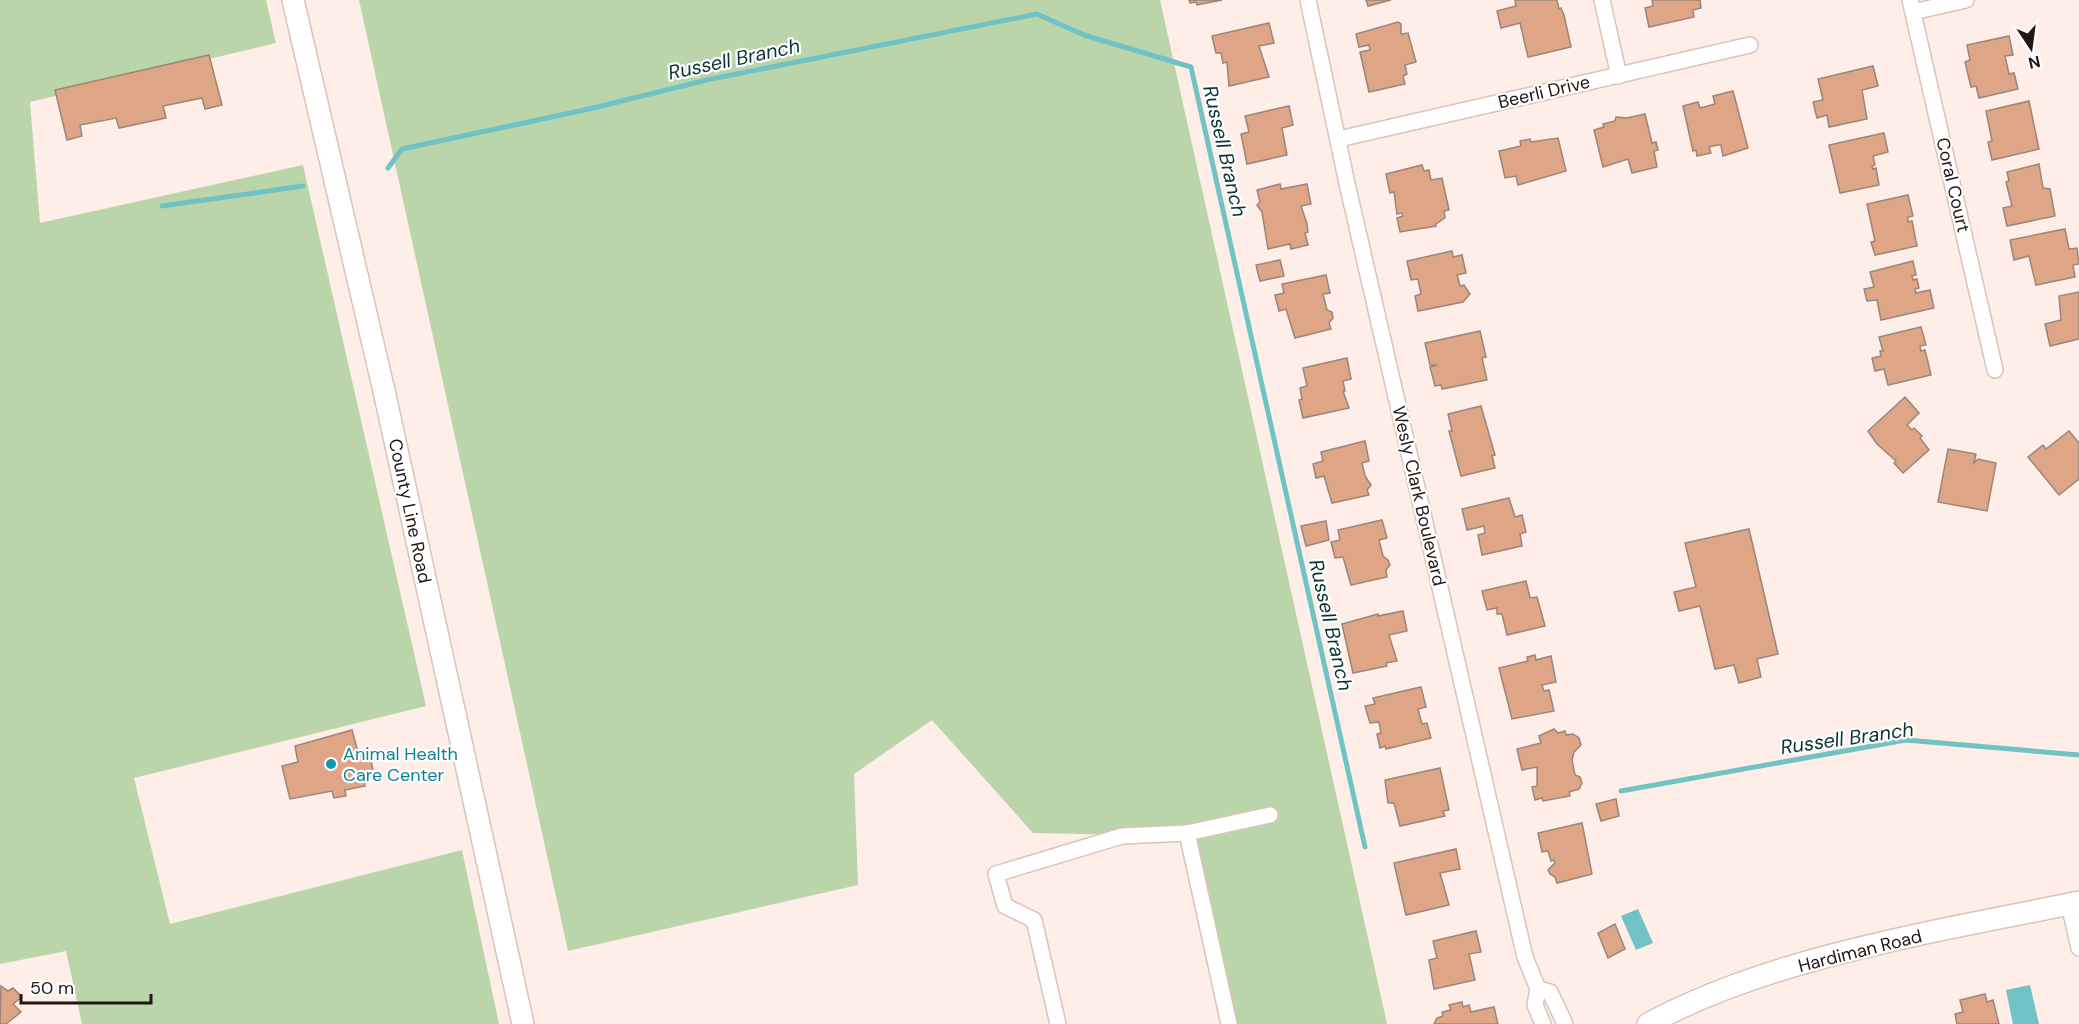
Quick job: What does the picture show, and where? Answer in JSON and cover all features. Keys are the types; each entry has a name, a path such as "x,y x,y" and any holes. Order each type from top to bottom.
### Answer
{"main road":[{"name":"County Line Road","path":"293,0 384,391 523,1024"},
{"name":"Hardiman Road","path":"1648,1024 1674,1010 1740,983 1842,953 2074,903"}],"street":[{"name":"Wesly Clark Boulevard","path":"1308,0 1525,957 1538,989 1534,1005 1543,1024"},
{"path":"1602,0 1619,76"},
{"path":"1912,6 1966,0"},
{"name":"Coral Court","path":"1912,6 1995,370"},
{"name":"Beerli Drive","path":"1339,140 1750,45"},
{"path":"1058,1024 1034,920 1005,906 996,874 1122,836 1187,833 1270,814"},
{"path":"1187,833 1229,1024"},
{"path":"2074,903 2079,948"},
{"name":"Wesly Clark Boulevard","path":"1538,989 1550,992 1565,1024"}],"green space":[{"path":"0,0 266,0 276,43 30,102 40,223 303,165 426,706 134,778 170,924 462,850 499,1024 82,1024 66,951 0,964"},
{"path":"359,0 1160,0 1387,1024 1230,1024 1184,836 1033,833 932,720 854,774 858,885 568,951"}],"water":[{"path":"1638,909 1653,943 1636,950 1621,916"},
{"path":"2030,985 2039,1024 2013,1024 2006,990"}],"building":[{"path":"1189,0 1222,0 1197,5 1196,2 1190,3"},
{"path":"1366,0 1391,0 1368,6"},
{"path":"1515,0 1557,0 1559,9 1561,8 1564,15 1571,47 1528,57 1520,23 1501,28 1497,11 1516,6"},
{"path":"1652,0 1700,0 1701,8 1693,10 1694,17 1649,27 1645,8 1653,6"},
{"path":"1398,22 1401,24 1401,34 1408,33 1416,62 1405,65 1407,74 1403,76 1405,84 1369,92 1360,52 1370,50 1369,45 1359,47 1356,34"},
{"path":"1269,23 1274,43 1259,46 1269,77 1229,86 1227,62 1223,63 1221,53 1216,53 1212,36"},
{"path":"2009,36 2013,55 2005,56 2009,74 2014,73 2018,89 1979,98 1976,86 1971,87 1965,62 1970,60 1967,45"},
{"path":"209,55 222,105 205,109 202,98 163,106 166,118 119,128 116,118 80,125 82,136 67,140 55,90"},
{"path":"1873,66 1878,86 1862,90 1867,119 1829,127 1827,115 1817,118 1813,102 1823,100 1818,79"},
{"path":"1733,91 1748,148 1723,156 1721,145 1718,145 1709,147 1711,153 1697,156 1696,150 1693,151 1683,106 1698,102 1700,108 1715,104 1713,96"},
{"path":"2029,101 2039,149 1992,160 1988,142 1992,141 1986,111"},
{"path":"1289,106 1293,125 1282,128 1287,155 1247,164 1241,134 1249,132 1245,116"},
{"path":"1645,114 1652,143 1656,142 1658,150 1654,151 1657,167 1632,173 1628,159 1603,167 1594,130 1604,127 1603,124 1615,121 1616,117 1627,118"},
{"path":"1884,133 1888,152 1873,156 1875,165 1872,166 1873,169 1876,168 1879,185 1840,193 1829,145"},
{"path":"1558,138 1566,171 1518,185 1516,176 1505,178 1499,151 1521,146 1520,141 1530,139 1531,142"},
{"path":"2039,164 2043,188 2050,189 2055,216 2007,226 2003,208 2012,206 2006,182 2009,181 2007,172"},
{"path":"1422,165 1424,171 1429,170 1431,180 1442,178 1449,210 1444,211 1445,218 1436,226 1400,232 1397,218 1403,216 1402,213 1397,214 1394,192 1390,193 1386,174"},
{"path":"1280,184 1281,189 1307,184 1311,204 1301,206 1307,224 1308,232 1305,233 1308,245 1291,249 1290,244 1268,249 1262,212 1257,205 1260,202 1257,190"},
{"path":"1908,195 1913,216 1908,217 1908,222 1912,221 1917,246 1875,255 1871,242 1875,241 1867,204"},
{"path":"2065,229 2069,249 2077,248 2079,264 2073,265 2075,277 2036,285 2029,256 2014,260 2010,240"},
{"path":"1452,251 1453,257 1462,255 1466,273 1457,275 1460,286 1464,285 1470,294 1463,302 1418,311 1415,296 1421,294 1418,279 1411,280 1407,261"},
{"path":"1280,260 1284,276 1260,281 1256,265"},
{"path":"1913,261 1916,275 1912,276 1913,280 1917,279 1919,288 1915,289 1916,293 1930,290 1934,308 1881,320 1877,300 1867,301 1864,289 1874,287 1870,272"},
{"path":"1326,275 1330,293 1323,294 1327,310 1332,312 1333,318 1329,323 1331,329 1295,338 1286,309 1279,311 1275,295 1284,293 1282,284"},
{"path":"2079,292 2079,339 2050,346 2045,324 2061,320 2059,296"},
{"path":"1921,327 1926,345 1920,346 1921,351 1925,350 1931,375 1888,385 1884,369 1875,371 1872,358 1881,356 1880,351 1883,351 1879,337"},
{"path":"1480,331 1486,357 1482,358 1487,380 1442,389 1441,385 1435,386 1430,367 1437,365 1430,365 1425,343"},
{"path":"1347,358 1351,379 1343,381 1345,391 1343,391 1349,408 1303,418 1299,400 1302,399 1300,388 1307,386 1303,368"},
{"path":"1905,397 1919,413 1907,425 1922,436 1920,438 1929,450 1903,473 1894,463 1896,461 1877,444 1868,431"},
{"path":"1481,406 1495,455 1492,456 1495,468 1461,476 1449,431 1452,431 1448,414"},
{"path":"2069,431 2079,443 2079,479 2059,495 2028,457 2043,445 2046,449"},
{"path":"1365,441 1369,461 1362,463 1365,476 1371,485 1367,490 1369,495 1332,503 1324,476 1316,478 1313,464 1323,461 1321,452"},
{"path":"1948,449 1976,454 1974,463 1978,459 1996,463 1987,511 1938,502"},
{"path":"1509,498 1515,517 1522,515 1526,532 1520,534 1522,546 1482,555 1478,535 1485,533 1484,526 1467,530 1462,509"},
{"path":"1382,520 1387,538 1379,540 1383,556 1390,565 1386,570 1387,577 1351,585 1343,557 1335,558 1331,542 1340,540 1338,530"},
{"path":"1326,521 1329,540 1306,546 1301,526"},
{"path":"1749,529 1778,654 1757,659 1761,677 1739,683 1734,665 1715,669 1700,606 1679,611 1674,592 1696,587 1685,543"},
{"path":"1526,581 1530,598 1537,597 1545,626 1507,635 1502,614 1497,614 1497,608 1487,610 1482,591"},
{"path":"1403,611 1407,631 1389,635 1397,661 1386,663 1387,666 1353,673 1342,624 1378,614 1378,616"},
{"path":"1535,655 1536,660 1551,656 1556,682 1542,685 1544,691 1549,690 1554,711 1512,719 1499,668 1528,661 1527,657"},
{"path":"1421,687 1426,707 1418,709 1422,724 1427,723 1431,738 1386,749 1385,746 1380,748 1377,734 1381,733 1379,722 1370,723 1365,706 1375,704 1373,698"},
{"path":"1554,729 1558,733 1565,731 1566,735 1573,734 1579,738 1581,745 1574,752 1572,760 1575,775 1580,777 1582,783 1579,789 1569,792 1570,796 1543,801 1542,798 1535,800 1532,787 1537,786 1537,767 1522,770 1517,749 1541,743 1539,736"},
{"name":"Animal Health Care Center","path":"352,730 358,752 369,749 374,776 364,779 365,786 345,790 346,796 334,798 332,791 290,799 282,766 298,762 295,746"},
{"path":"1440,768 1449,810 1443,811 1445,816 1400,826 1394,803 1388,803 1385,780"},
{"path":"1616,799 1619,816 1601,821 1596,804"},
{"path":"1582,823 1592,874 1557,883 1548,870 1555,863 1554,860 1551,861 1548,851 1542,852 1538,833"},
{"path":"1456,849 1460,869 1440,873 1449,905 1406,915 1394,863"},
{"path":"1615,924 1625,949 1608,958 1598,933"},
{"path":"1476,931 1481,952 1469,954 1475,980 1434,989 1429,960 1437,958 1433,941"},
{"path":"1,986 8,991 13,988 22,997 13,1004 21,1012 6,1024 0,1024"},
{"path":"1985,994 1987,1002 1993,1000 1999,1024 1957,1024 1955,1014 1963,1012 1960,1000"},
{"path":"1462,1002 1463,1007 1469,1005 1471,1012 1494,1007 1498,1024 1434,1024 1437,1018 1443,1016 1442,1012 1451,1010 1449,1005"}],"waterway":[{"name":"Russell Branch","path":"388,168 402,149 589,109 711,79 1037,14 1084,35 1191,67 1365,847"},
{"name":"Russell Branch","path":"162,206 303,186"},
{"name":"Russell Branch","path":"1621,791 1906,740 2079,755"}],"place":[{"name":"Animal Health Care Center","path":"331,764"}]}
